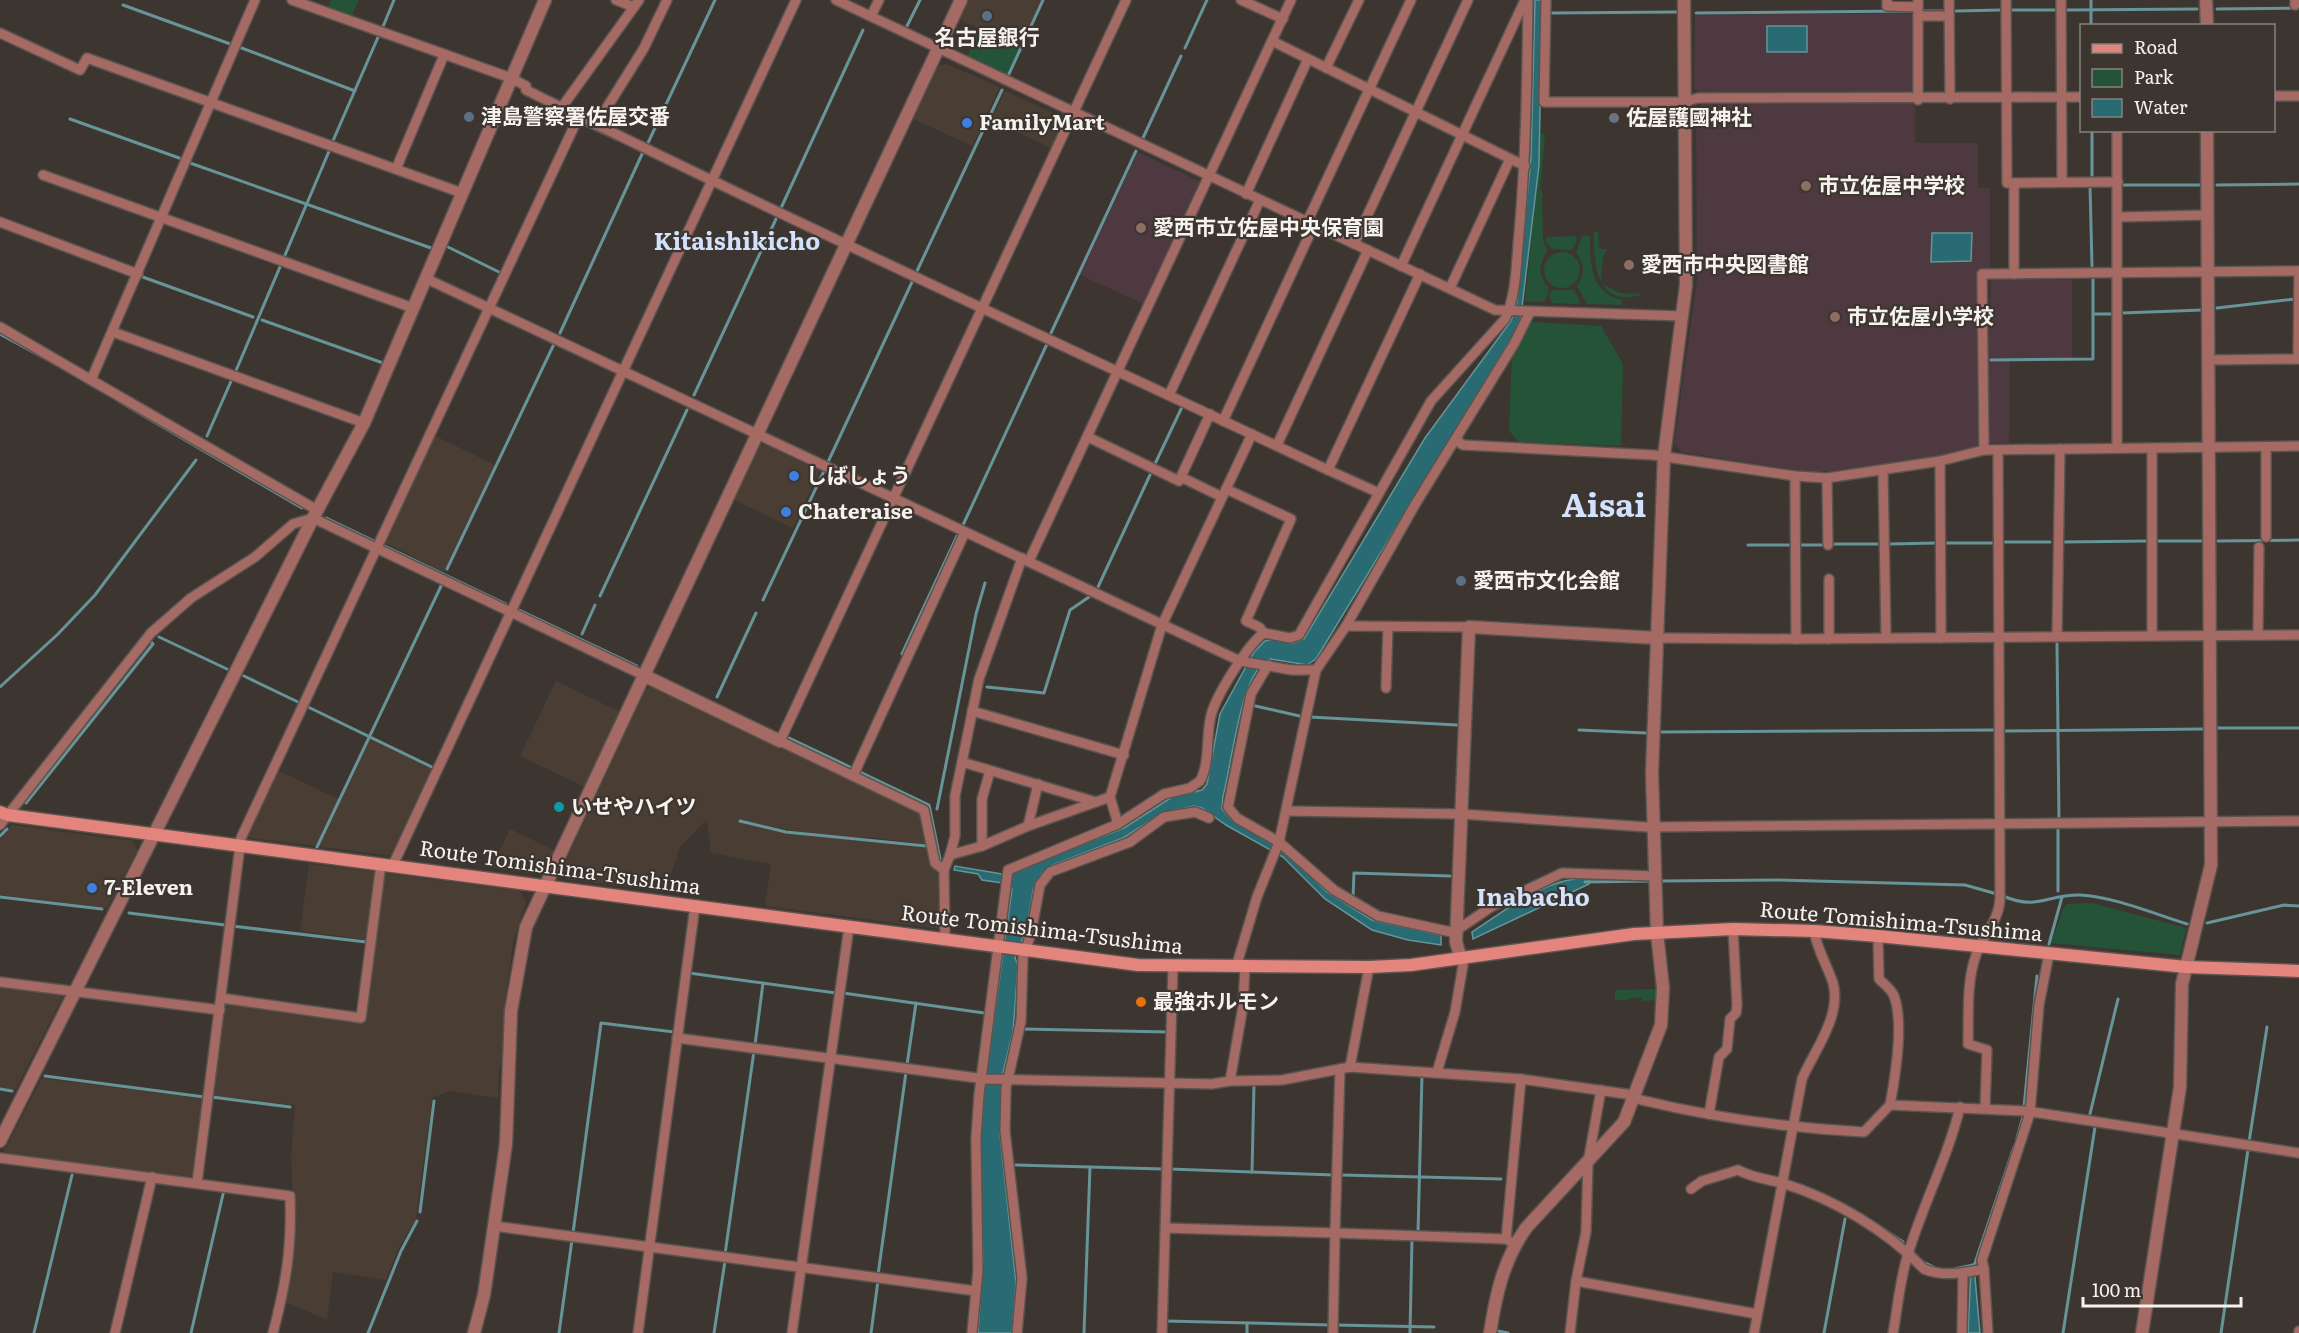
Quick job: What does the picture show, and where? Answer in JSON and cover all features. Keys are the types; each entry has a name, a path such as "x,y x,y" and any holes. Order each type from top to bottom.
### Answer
{"main road":[{"name":"Route Tomishima-Tsushima","path":"4,813 1138,965 1369,967 1461,958 1657,933 1733,929 1814,931 1878,936 2186,968 2299,970"}],"street":[{"path":"91,380 255,0"},
{"path":"292,0 511,78 526,86 526,90 596,125 983,309 1379,493"},
{"path":"0,1141 315,514 364,423 545,0"},
{"path":"562,107 636,4 616,0"},
{"path":"596,125 644,48 667,0"},
{"path":"221,998 361,1018 387,864 511,612 796,0"},
{"path":"836,0 1495,310 1683,316"},
{"path":"871,16 879,0"},
{"path":"474,1333 484,1295 506,1144 511,1011 526,927 961,0"},
{"path":"780,741 1125,0"},
{"path":"1241,0 1282,19"},
{"path":"945,939 944,870 955,836 955,796 979,679 1026,559 1088,437 1291,0"},
{"path":"1326,68 1359,0"},
{"path":"1223,421 1411,0"},
{"path":"1354,244 1468,0"},
{"path":"1401,266 1527,0"},
{"path":"1181,477 1291,519 1246,621 1264,633 1290,638 1299,635 1431,401 1511,312 1525,166 1527,0"},
{"path":"1546,0 1544,102 1684,102 1698,98 2080,98"},
{"path":"1166,1228 1510,1241 1526,1228 1624,1122 1661,1025 1663,988 1654,880 1656,638 1664,456 1686,285 1684,0"},
{"path":"1887,0 1887,6 1918,8 1949,16"},
{"path":"1948,0 1950,99"},
{"path":"2006,0 2007,183 2118,182"},
{"path":"2061,0 2062,182"},
{"path":"2206,0 2207,24"},
{"path":"1918,8 1918,99"},
{"path":"0,33 80,70 89,59 462,194"},
{"path":"1272,41 1525,166"},
{"path":"396,169 444,55"},
{"path":"1246,194 1308,59"},
{"path":"2275,96 2299,96"},
{"path":"197,1183 240,845 579,116"},
{"path":"2117,132 2117,448"},
{"path":"2142,1333 2180,1087 2180,1012 2186,968 2208,883 2211,822 2207,132"},
{"path":"1450,288 1510,159"},
{"path":"43,175 414,308"},
{"path":"2014,183 2014,274"},
{"path":"1169,395 1260,200"},
{"path":"2118,217 2208,215"},
{"path":"7,225 138,274"},
{"path":"1277,445 1368,250"},
{"path":"1984,450 1982,274 2299,271 2299,359 2209,360"},
{"path":"1328,470 1420,274"},
{"path":"427,279 758,436 1243,661 1304,671 1316,670"},
{"path":"1230,1081 1243,1006 1241,967 1257,897 1277,847 1287,811 1316,670 1346,626 1416,503 1514,344 1527,312"},
{"path":"0,327 315,514 511,612 924,810 935,863 944,870"},
{"path":"112,332 364,423"},
{"path":"1088,437 1137,459 1150,469 1179,481 1210,414"},
{"path":"1118,824 1110,797 1162,625 1252,434"},
{"path":"1456,440 1463,445 1664,456 1795,476 1827,478 1940,462 1984,450 2299,446"},
{"path":"2266,447 2266,537"},
{"path":"2152,448 2152,636"},
{"path":"2057,637 2060,449"},
{"path":"1985,1108 1987,1050 1968,1044 1970,977 1980,947 1999,913 2000,895 1998,450"},
{"path":"1940,462 1941,638"},
{"path":"1883,471 1886,639"},
{"path":"1795,476 1796,639"},
{"path":"1827,478 1828,545"},
{"path":"0,825 4,813 151,633 191,598 255,557 294,524 315,514"},
{"path":"853,776 965,532"},
{"path":"2258,635 2259,547"},
{"path":"1829,579 1829,639"},
{"path":"1346,626 1469,627 1656,638 1886,639 2299,635"},
{"path":"1386,687 1388,627"},
{"path":"1437,1072 1455,1012 1463,965 1457,931 1469,627"},
{"path":"972,1333 976,1291 976,1138 1008,872 1118,824 1164,794 1190,788 1200,781 1212,711 1256,639 1264,633"},
{"path":"1266,665 1251,694 1228,807 1237,818 1334,890 1378,916 1457,931 1491,907 1562,873 1654,880"},
{"path":"972,711 1124,755"},
{"path":"962,762 1096,802"},
{"path":"982,846 982,799 990,771"},
{"path":"1028,826 1038,784"},
{"path":"950,855 982,846 1028,826 1110,797"},
{"path":"1287,811 1461,814 1600,825 1653,826 2299,821"},
{"path":"1017,1333 1022,1278 1005,1131 1006,1081 1021,1021 1023,950 1040,885 1050,872 1130,842 1164,817 1195,812 1209,819"},
{"path":"638,1333 695,906"},
{"path":"792,1333 849,927"},
{"path":"1708,1114 1719,1057 1727,1049 1730,1019 1736,1013 1733,929"},
{"path":"1754,1333 1802,1079 1821,1044 1833,1008 1833,986 1814,931"},
{"path":"677,1038 1006,1081 1212,1084 1230,1081 1282,1080 1345,1068 1437,1072 1601,1090 1633,1095 1641,1100 1708,1114 1792,1126 1864,1132 1890,1105 1896,1069 1897,1012 1894,994 1879,979 1878,936"},
{"path":"1988,1333 1982,1260 2030,1113 2039,1005 2049,954"},
{"path":"1162,1333 1173,967"},
{"path":"1333,1333 1335,1233 1345,1068 1369,967"},
{"path":"0,982 220,1010"},
{"path":"1490,1333 1510,1241 1521,1080"},
{"path":"1570,1333 1576,1281 1586,1232 1588,1162 1601,1090"},
{"path":"1890,1105 1985,1108 2030,1113 2299,1153"},
{"path":"1893,1333 1908,1253 1938,1175 1945,1150 1953,1134 1960,1107"},
{"path":"0,1158 290,1196 291,1235 288,1276 273,1333"},
{"path":"1690,1189 1702,1180 1738,1170 1753,1178 1782,1183 1842,1210 1879,1231 1908,1253 1924,1269 1932,1272 1966,1272 1982,1269"},
{"path":"115,1333 152,1177"},
{"path":"494,1226 976,1291"},
{"path":"1962,1333 1966,1272"},
{"path":"1576,1281 1757,1314"}],"shaded area":[{"path":"969,0 1041,0 1020,47 960,20"},
{"path":"1915,13 1913,93 1700,94 1694,89 1695,15"},
{"path":"946,64 1000,87 972,146 912,118 936,67"},
{"path":"1005,91 1066,119 1052,149 991,119"},
{"name":"市立佐屋小学校","path":"1910,102 1915,107 1915,143 1978,143 1978,188 1990,188 1990,268 1978,269 1979,447 1916,460 1830,471 1802,471 1682,452 1674,444 1697,280 1696,109 1702,104"},
{"name":"愛西市立佐屋中央保育園","path":"1138,152 1201,182 1144,304 1080,275"},
{"path":"1993,279 2072,280 2072,358 2010,358 2009,443 1990,443 1989,440 1988,360 1991,281"},
{"path":"431,434 495,465 444,572 382,541"},
{"path":"765,444 820,470 793,528 734,500 760,446"},
{"path":"556,681 620,712 585,787 520,756"},
{"path":"652,686 920,813 927,845 877,838 823,836 739,821 785,833 926,848 930,863 940,873 941,929 765,906 771,864 711,853 707,819 680,847 665,892 566,879 561,871 646,689"},
{"path":"370,738 436,769 395,856 244,837 275,769 340,800"},
{"path":"12,825 133,841 137,851 107,908 0,895 0,840"},
{"path":"510,829 555,851 547,869 536,874 486,867 494,852 500,850"},
{"path":"309,864 376,872 366,940 300,931"},
{"path":"382,873 520,891 526,901 513,942 504,1010 504,1064 499,1066 498,1098 449,1091 432,1098 416,1219 398,1249 386,1280 333,1272 327,1320 283,1301 291,1273 295,1242 291,1157 295,1105 211,1096 224,1001 362,1019"},
{"path":"0,983 65,993 15,1090 0,1088"},
{"path":"42,1078 204,1099 194,1179 2,1155"}],"green space":[{"path":"331,0 359,0 350,19 326,11"},
{"path":"979,29 1020,47 1007,75 967,57"},
{"path":"1540,134 1545,134 1540,190 1542,191 1543,239 1547,251 1540,270 1549,288 1546,299 1542,302 1525,301"},
{"path":"1594,232 1598,232 1599,249 1607,249 1603,257 1601,282 1597,271 1594,245"},
{"path":"1576,236 1577,241 1571,250 1552,249 1546,242 1547,237"},
{"path":"1582,236 1590,236 1590,257 1598,284 1611,296 1622,300 1622,305 1587,304 1577,286 1583,269 1576,252"},
{"path":"1562,252 1575,257 1580,270 1575,283 1562,288 1549,283 1544,270 1549,257"},
{"path":"1602,284 1619,293 1644,294 1628,297 1616,296"},
{"path":"1553,290 1574,290 1580,301 1579,304 1552,303 1549,294"},
{"path":"1531,322 1601,326 1623,364 1621,446 1519,442 1509,431 1512,356"},
{"path":"2092,903 2186,928 2180,955 2051,943 2067,904"},
{"path":"1658,989 1659,1000 1642,1001 1642,998 1638,998 1615,1000 1615,990"}],"water":[{"path":"1535,0 1542,0 1539,165 1520,324 1316,659 1307,665 1271,659 1260,666 1245,698 1223,796 1222,809 1231,819 1286,852 1327,892 1372,920 1441,935 1441,945 1408,940 1372,930 1325,899 1283,857 1226,825 1202,808 1194,806 1163,813 1123,838 1053,865 1042,873 1033,890 1027,928 1015,958 1018,965 1013,1032 1003,1072 1000,1135 1016,1283 1012,1333 978,1333 983,1258 980,1185 981,1112 1012,889 1010,884 982,880 978,874 954,870 955,866 1002,874 1017,872 1020,868 1124,828 1172,797 1202,790 1207,784 1220,714 1254,652 1265,641 1273,639 1293,643 1304,639 1425,438 1511,321 1517,302 1531,157"},
{"path":"1767,26 1807,26 1807,52 1767,52"},
{"path":"1932,233 1972,233 1971,261 1931,262"},
{"path":"1590,877 1589,884 1473,939 1472,932 1528,896 1557,883"},
{"path":"1974,1266 1980,1333 1968,1333 1971,1267"}],"waterway":[{"path":"382,29 394,0"},
{"path":"647,145 715,0"},
{"path":"907,26 920,0"},
{"path":"1008,76 1043,0"},
{"path":"1185,48 1207,0"},
{"path":"2091,0 2091,24"},
{"path":"123,5 233,45"},
{"path":"2217,9 2299,8"},
{"path":"2067,10 2197,9"},
{"path":"1956,11 2001,10"},
{"path":"2011,10 2055,10"},
{"path":"1696,13 1910,11"},
{"path":"1923,11 1944,11"},
{"path":"1551,13 1676,12"},
{"path":"781,208 863,30"},
{"path":"332,143 379,35"},
{"path":"239,47 355,91"},
{"path":"1143,138 1181,56"},
{"path":"917,271 1002,90"},
{"path":"70,119 182,159"},
{"path":"581,123 629,145"},
{"path":"2092,132 2092,176"},
{"path":"235,373 330,149"},
{"path":"1051,333 1136,151"},
{"path":"560,333 643,152"},
{"path":"190,163 431,248"},
{"path":"2217,185 2299,184"},
{"path":"2123,185 2200,185"},
{"path":"2090,186 2092,266"},
{"path":"694,395 776,219"},
{"path":"448,247 501,273"},
{"path":"140,276 253,317"},
{"path":"1991,360 2093,359 2093,278"},
{"path":"828,462 912,282"},
{"path":"2217,308 2295,299"},
{"path":"2122,313 2202,310"},
{"path":"2093,314 2112,314"},
{"path":"262,320 383,363"},
{"path":"0,334 57,365"},
{"path":"447,569 554,344"},
{"path":"963,525 1047,344"},
{"path":"207,436 232,379"},
{"path":"120,402 302,508"},
{"path":"1154,466 1182,407"},
{"path":"600,596 687,410"},
{"path":"0,687 58,634 95,595 196,460"},
{"path":"763,600 824,471"},
{"path":"1098,587 1150,475"},
{"path":"326,518 506,604"},
{"path":"902,654 957,536"},
{"path":"2218,541 2299,540"},
{"path":"2063,542 2150,541"},
{"path":"2156,541 2204,541"},
{"path":"2005,542 2050,542"},
{"path":"1890,544 1936,543"},
{"path":"1946,543 1994,543"},
{"path":"1835,544 1877,544"},
{"path":"1748,545 1789,545"},
{"path":"1801,545 1822,545"},
{"path":"937,809 976,614 985,583"},
{"path":"317,847 442,584"},
{"path":"987,687 1044,693 1070,610 1089,597"},
{"path":"582,634 595,605"},
{"path":"519,610 637,666"},
{"path":"717,697 756,613"},
{"path":"159,637 227,669"},
{"path":"26,803 153,644 151,642"},
{"path":"2057,644 2059,821"},
{"path":"244,676 300,703"},
{"path":"1251,705 1304,717"},
{"path":"306,706 434,768"},
{"path":"1310,717 1457,725"},
{"path":"2218,728 2299,728"},
{"path":"2004,731 2204,729"},
{"path":"1579,730 1646,733"},
{"path":"1662,732 1995,730"},
{"path":"789,738 850,767"},
{"path":"860,772 929,805 940,859"},
{"path":"740,821 786,832 926,846"},
{"path":"2058,827 2058,891"},
{"path":"0,836 7,829"},
{"path":"1353,897 1354,873 1450,876"},
{"path":"1660,881 1777,880 1965,885 1997,894"},
{"path":"1585,882 1653,881"},
{"path":"2003,896 2025,902 2069,895 2093,896 2121,902 2187,924"},
{"path":"0,897 102,909"},
{"path":"2049,944 2062,897"},
{"path":"2207,923 2284,905 2299,906"},
{"path":"129,913 225,925"},
{"path":"232,926 366,942"},
{"path":"689,973 836,993"},
{"path":"2024,1107 2037,976"},
{"path":"755,1045 763,983"},
{"path":"843,993 984,1013"},
{"path":"2089,1118 2118,999"},
{"path":"907,1065 916,1003"},
{"path":"573,1233 601,1023 674,1032 675,1028"},
{"path":"2249,1142 2267,1027"},
{"path":"1023,1029 1168,1032"},
{"path":"725,1254 754,1051"},
{"path":"878,1275 906,1072"},
{"path":"1418,1233 1422,1075"},
{"path":"45,1076 204,1097"},
{"path":"1252,1172 1254,1084"},
{"path":"0,1089 12,1091"},
{"path":"212,1097 290,1107"},
{"path":"420,1212 434,1101"},
{"path":"2017,1138 2023,1117"},
{"path":"2063,1333 2095,1127"},
{"path":"1973,1269 2014,1147"},
{"path":"2221,1333 2248,1150"},
{"path":"1016,1165 1163,1169"},
{"path":"1084,1333 1090,1167"},
{"path":"1170,1169 1334,1175"},
{"path":"34,1333 72,1175"},
{"path":"1341,1175 1501,1179"},
{"path":"191,1333 224,1190"},
{"path":"1824,1333 1845,1219"},
{"path":"1870,1220 1903,1242"},
{"path":"368,1333 401,1251 417,1221"},
{"path":"1410,1333 1412,1239"},
{"path":"559,1333 572,1240"},
{"path":"1913,1252 1923,1262 1936,1268"},
{"path":"714,1333 725,1261"},
{"path":"1954,1269 1973,1265"},
{"path":"871,1333 878,1281"},
{"path":"1166,1321 1330,1325"},
{"path":"1247,1323 1247,1333"},
{"path":"1336,1325 1434,1327"},
{"path":"1498,1331 1508,1333"}],"place":[{"name":"名古屋銀行","path":"987,16"},
{"name":"津島警察署佐屋交番","path":"469,117"},
{"name":"佐屋護國神社","path":"1614,118"},
{"name":"FamilyMart","path":"967,123"},
{"name":"市立佐屋中学校","path":"1806,186"},
{"name":"愛西市立佐屋中央保育園","path":"1141,228"},
{"name":"愛西市中央図書館","path":"1629,265"},
{"name":"市立佐屋小学校","path":"1835,317"},
{"name":"しばしょう","path":"794,476"},
{"name":"Chateraise","path":"786,512"},
{"name":"愛西市文化会館","path":"1461,581"},
{"name":"いせやハイツ","path":"559,807"},
{"name":"7-Eleven","path":"92,888"},
{"name":"最強ホルモン","path":"1141,1002"}],"district":[{"name":"Kitaishikicho","path":"737,242"},
{"name":"Aisai","path":"1604,505"},
{"name":"Inabacho","path":"1533,898"}]}
